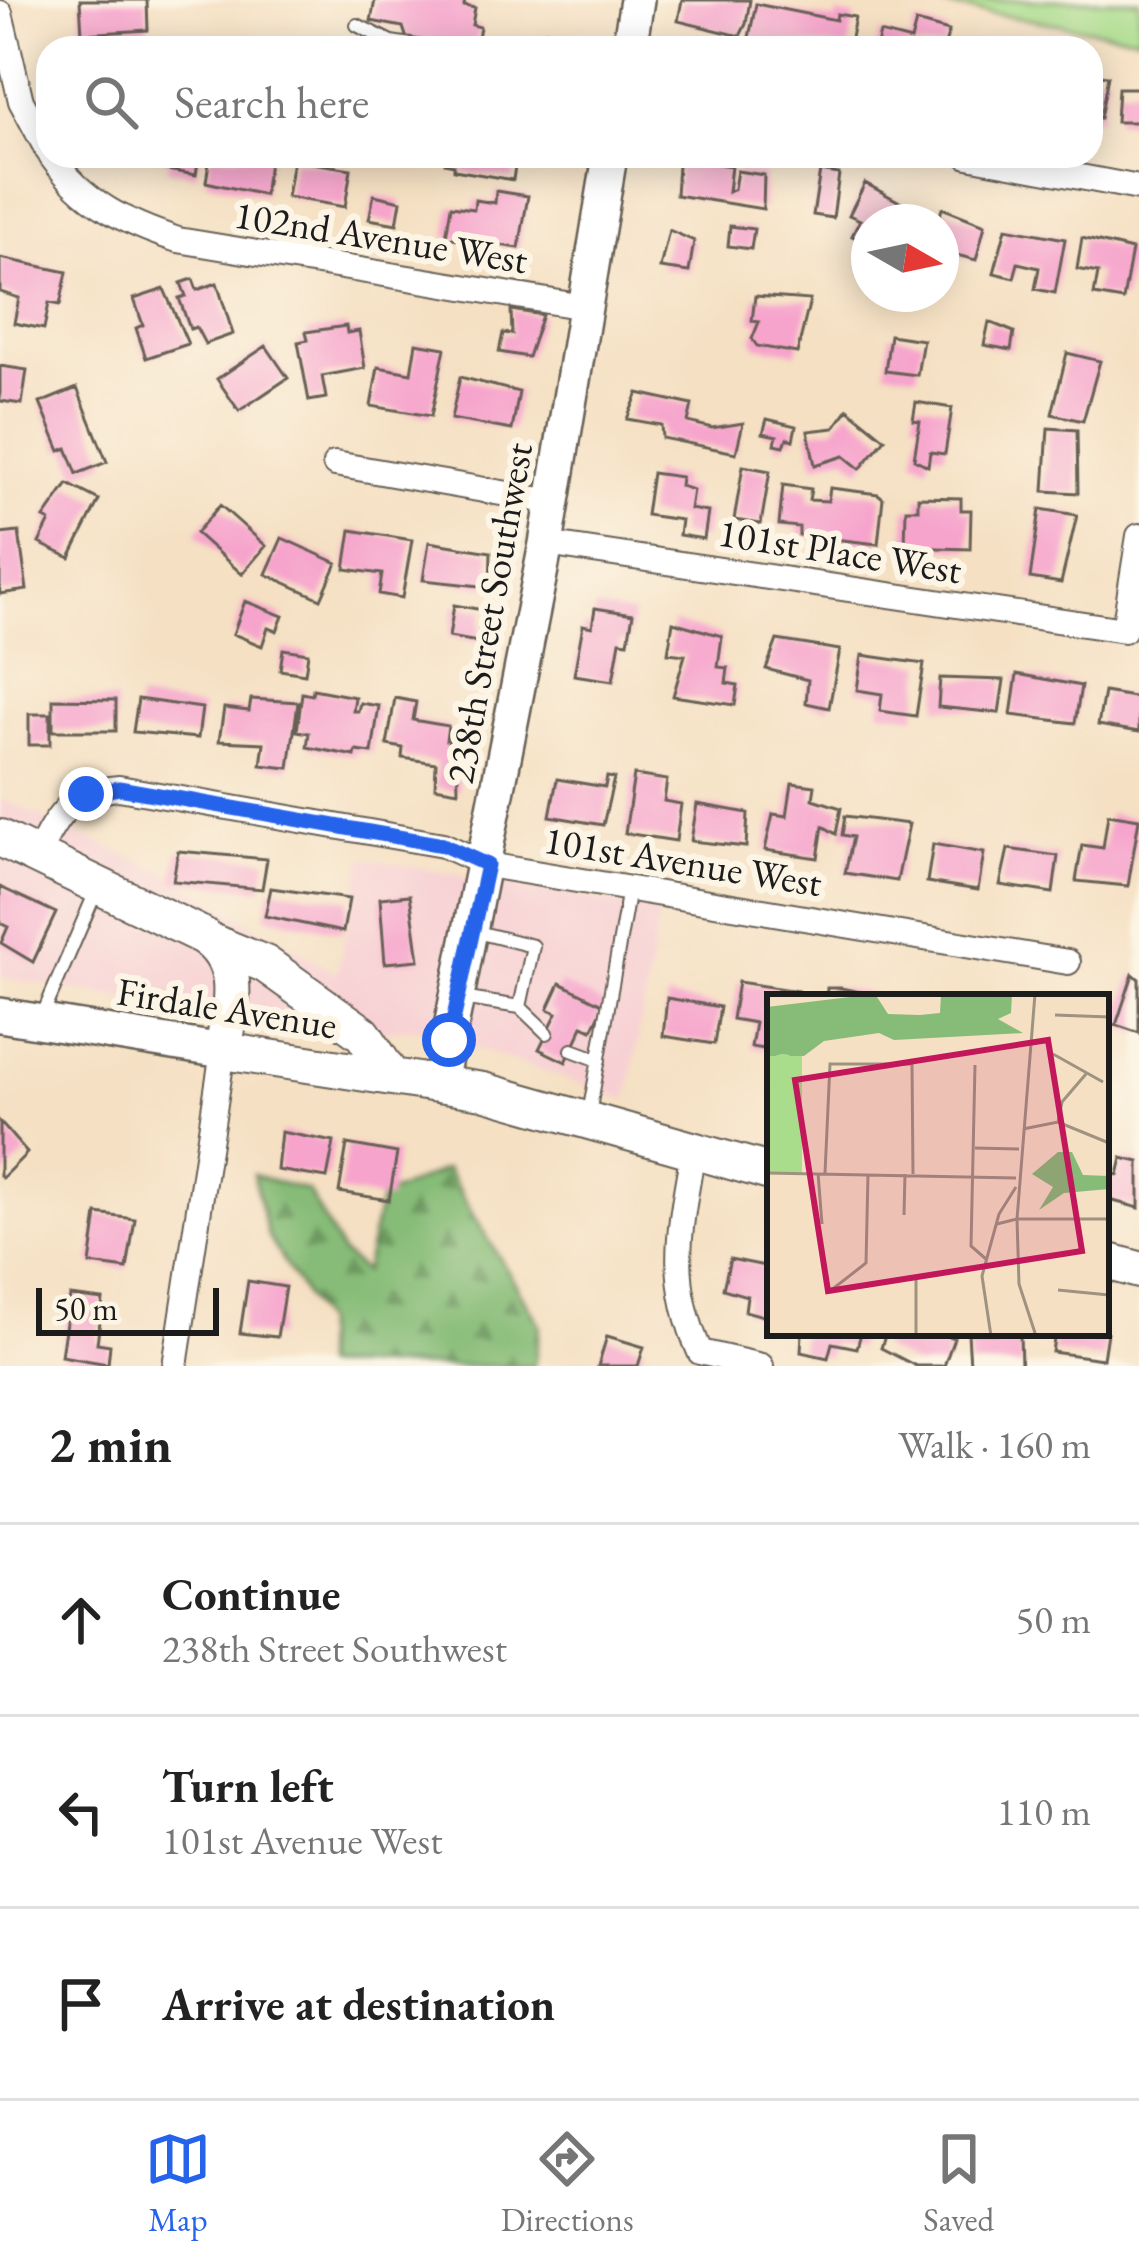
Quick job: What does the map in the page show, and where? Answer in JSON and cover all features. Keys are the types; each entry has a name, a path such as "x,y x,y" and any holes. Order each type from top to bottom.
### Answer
{"main road":[{"path":"0,838 265,964 363,1034 390,1075"},
{"path":"211,942 226,959 233,981 223,1051"},
{"name":"Firdale Avenue","path":"223,1051 440,1083 767,1171"},
{"path":"1109,1262 1139,1270"}],"street":[{"path":"631,36 637,0"},
{"name":"102nd Avenue West","path":"0,13 21,101 36,128"},
{"name":"102nd Avenue West","path":"60,168 118,220 178,240 584,307"},
{"name":"238th Street Southwest","path":"440,1083 487,865 546,544 608,168"},
{"path":"1032,168 1139,188"},
{"path":"335,464 553,502"},
{"name":"101st Place West","path":"546,544 1124,630 1139,536"},
{"name":"101st Avenue West","path":"38,855 55,816 86,794 119,788 443,845 487,865 1068,962"},
{"name":"Firdale Avenue","path":"0,1016 223,1051"},
{"path":"175,1366 223,1051"},
{"path":"693,1151 675,1267 696,1359 761,1366"}],"lane":[{"path":"357,25 379,36"},
{"path":"41,1020 99,885"},
{"path":"588,1121 629,889"},
{"path":"472,931 533,946 520,1007"},
{"path":"459,997 520,1007 547,1033"},
{"path":"572,1050 599,1060"}],"shaded area":[{"path":"0,799 166,873 337,973 363,858 659,911 628,1100 415,1027 352,1036 0,977"}],"green space":[{"path":"906,0 1139,0 1139,37"},
{"path":"446,1169 540,1325 534,1366 321,1366 322,1323 268,1237 253,1175 308,1191 342,1253 364,1272 381,1197"}],"building":[{"path":"80,0 147,0 148,30 82,34"},
{"path":"375,0 465,0 464,6 475,8 472,25 480,27 478,36 406,36 403,27 371,21"},
{"path":"682,0 750,0 746,24 740,36 678,21"},
{"path":"756,4 836,20 837,14 855,17 851,36 749,36"},
{"path":"916,22 949,31 948,36 912,36"},
{"path":"1118,88 1139,88 1139,122 1116,122"},
{"path":"167,168 197,168 196,175"},
{"path":"208,168 268,168 264,195 206,182"},
{"path":"292,168 351,169 345,207 287,197"},
{"path":"454,168 515,168 513,180"},
{"path":"678,168 731,168 728,192 734,189 737,171 764,175 763,209 676,195"},
{"path":"820,171 839,174 833,218 813,215"},
{"path":"865,183 903,204 854,204"},
{"path":"496,191 528,196 519,248 446,237 451,206 474,209 475,200 495,203"},
{"path":"374,195 401,201 397,224 369,219"},
{"path":"959,215 985,225 976,260 959,256"},
{"path":"730,226 754,229 751,249 728,246"},
{"path":"1006,228 1065,239 1055,293 1035,289 1039,268 1018,263 1014,278 994,273"},
{"path":"669,230 694,241 689,272 660,268"},
{"path":"1082,238 1132,250 1123,300 1094,295 1098,273 1077,269"},
{"path":"0,258 67,272 60,305 49,303 44,329 14,323 19,298 0,292"},
{"path":"193,279 197,290 217,283 233,334 205,344 196,327 190,329 179,298 186,296 181,283"},
{"path":"164,289 188,344 146,358 136,328 143,325 134,299"},
{"path":"755,296 810,300 797,353 757,346 752,339 759,322 752,321"},
{"path":"511,310 542,315 528,357 499,352 503,333 512,334"},
{"path":"989,322 1014,332 1011,350 984,345"},
{"path":"346,326 347,333 359,331 365,368 322,376 326,398 309,401 298,342 308,340 306,332"},
{"path":"890,335 923,340 917,375 885,371"},
{"path":"416,343 445,348 431,416 371,406 378,367 411,373"},
{"path":"266,346 288,378 239,411 217,379"},
{"path":"1067,353 1100,361 1083,421 1052,414"},
{"path":"0,366 27,370 22,404 0,401"},
{"path":"460,377 519,392 512,430 451,419"},
{"path":"77,388 107,462 77,474 67,448 60,451 40,403"},
{"path":"638,393 692,405 688,422 712,428 743,423 736,453 662,438 661,425 627,419"},
{"path":"916,402 952,408 945,454 930,452 928,466 914,459 920,421 913,420"},
{"path":"848,409 885,439 860,469 844,456 815,465 808,431 834,428"},
{"path":"767,419 796,426 793,440 787,438 784,446 775,444 777,436 763,433"},
{"path":"1048,428 1077,430 1078,493 1044,491"},
{"path":"743,466 770,471 761,524 734,520"},
{"path":"652,473 681,477 680,486 693,490 690,509 708,512 704,539 679,535 681,520 646,515"},
{"path":"68,484 99,500 70,558 39,543 50,521 44,518"},
{"path":"783,485 811,489 809,500 828,501 830,488 878,494 883,498 878,544 799,535 799,527 779,525"},
{"path":"918,497 961,498 961,510 971,510 970,549 905,547 906,509 918,509"},
{"path":"220,505 266,546 242,574 196,533"},
{"path":"1040,509 1077,515 1061,583 1030,578"},
{"path":"351,530 412,540 402,598 379,594 382,574 345,569"},
{"path":"19,532 27,590 0,594 0,534"},
{"path":"282,538 337,563 321,599 266,574"},
{"path":"429,542 491,552 490,587 423,580"},
{"path":"245,601 283,616 277,631 268,628 262,646 233,634"},
{"path":"454,605 483,610 478,642 449,637"},
{"path":"595,608 633,614 628,642 620,641 613,681 574,675 583,625 592,627"},
{"path":"673,622 722,636 718,667 728,668 726,683 738,685 735,705 673,696 685,655 668,653"},
{"path":"777,640 840,650 829,708 806,703 808,680 766,669"},
{"path":"283,649 308,653 305,674 280,670"},
{"path":"862,655 924,664 916,716 880,711 882,694 857,690"},
{"path":"1017,674 1081,686 1075,723 1011,715"},
{"path":"940,678 1004,680 999,713 938,707"},
{"path":"313,689 355,697 353,711 358,711 360,703 379,706 372,753 356,751 355,756 307,747 309,733 297,731 302,693 312,695"},
{"path":"1104,692 1139,698 1139,732 1098,725"},
{"path":"395,698 416,702 413,720 448,726 446,740 470,744 469,751 457,749 458,791 435,787 436,763 402,758 403,748 387,745"},
{"path":"53,699 116,700 116,731 53,731"},
{"path":"138,699 202,708 198,738 133,732"},
{"path":"251,699 298,702 289,768 261,765 264,743 219,741 224,708 249,711"},
{"path":"29,714 50,714 50,745 29,745"},
{"path":"634,775 667,780 664,801 681,804 676,841 625,833"},
{"path":"607,777 614,778 603,825 550,816 557,779 605,787"},
{"path":"792,783 815,786 813,799 841,808 836,834 823,826 818,858 765,850 773,814 787,816"},
{"path":"697,804 748,813 746,847 691,841"},
{"path":"1108,814 1139,819 1128,886 1076,881 1082,845 1103,848"},
{"path":"845,816 909,824 897,881 845,873 853,837 842,835"},
{"path":"933,844 984,853 978,890 927,882"},
{"path":"1008,849 1058,856 1053,893 1000,885"},
{"path":"178,851 267,859 262,889 173,881"},
{"path":"0,887 56,913 33,962 1,943 8,927 0,923"},
{"path":"271,888 349,899 343,932 265,916"},
{"path":"410,895 419,960 385,963 380,898"},
{"path":"1133,974 1139,979 1139,1033 1116,1025"},
{"path":"738,982 798,991 767,994 767,1050 751,1047 755,1023 732,1019"},
{"path":"560,983 604,1005 592,1030 583,1026 566,1062 539,1049 557,1013 548,1009"},
{"path":"827,988 841,988 870,994 826,994"},
{"path":"667,998 720,1007 714,1044 663,1036"},
{"path":"0,1122 27,1153 2,1178 0,1176"},
{"path":"281,1132 334,1142 327,1178 277,1170"},
{"path":"347,1144 397,1153 389,1200 339,1192"},
{"path":"1122,1158 1139,1162 1139,1208 1109,1200 1109,1173 1118,1175"},
{"path":"97,1214 135,1219 127,1269 90,1264"},
{"path":"730,1259 767,1266 767,1317 745,1311 747,1296 723,1289"},
{"path":"248,1281 285,1287 277,1337 240,1333"},
{"path":"70,1296 103,1300 97,1343 110,1345 108,1364 61,1356"},
{"path":"607,1336 644,1347 638,1366 598,1366"},
{"path":"802,1336 860,1336 857,1348 832,1343 828,1358 801,1352"},
{"path":"885,1336 954,1338 944,1366 916,1366 881,1348"},
{"path":"968,1336 1020,1336 1021,1366 970,1365"},
{"path":"1055,1336 1107,1336 1103,1359 1052,1352"}],"route":[{"path":"86,794 119,788 443,845 487,865 449,1040"}]}
